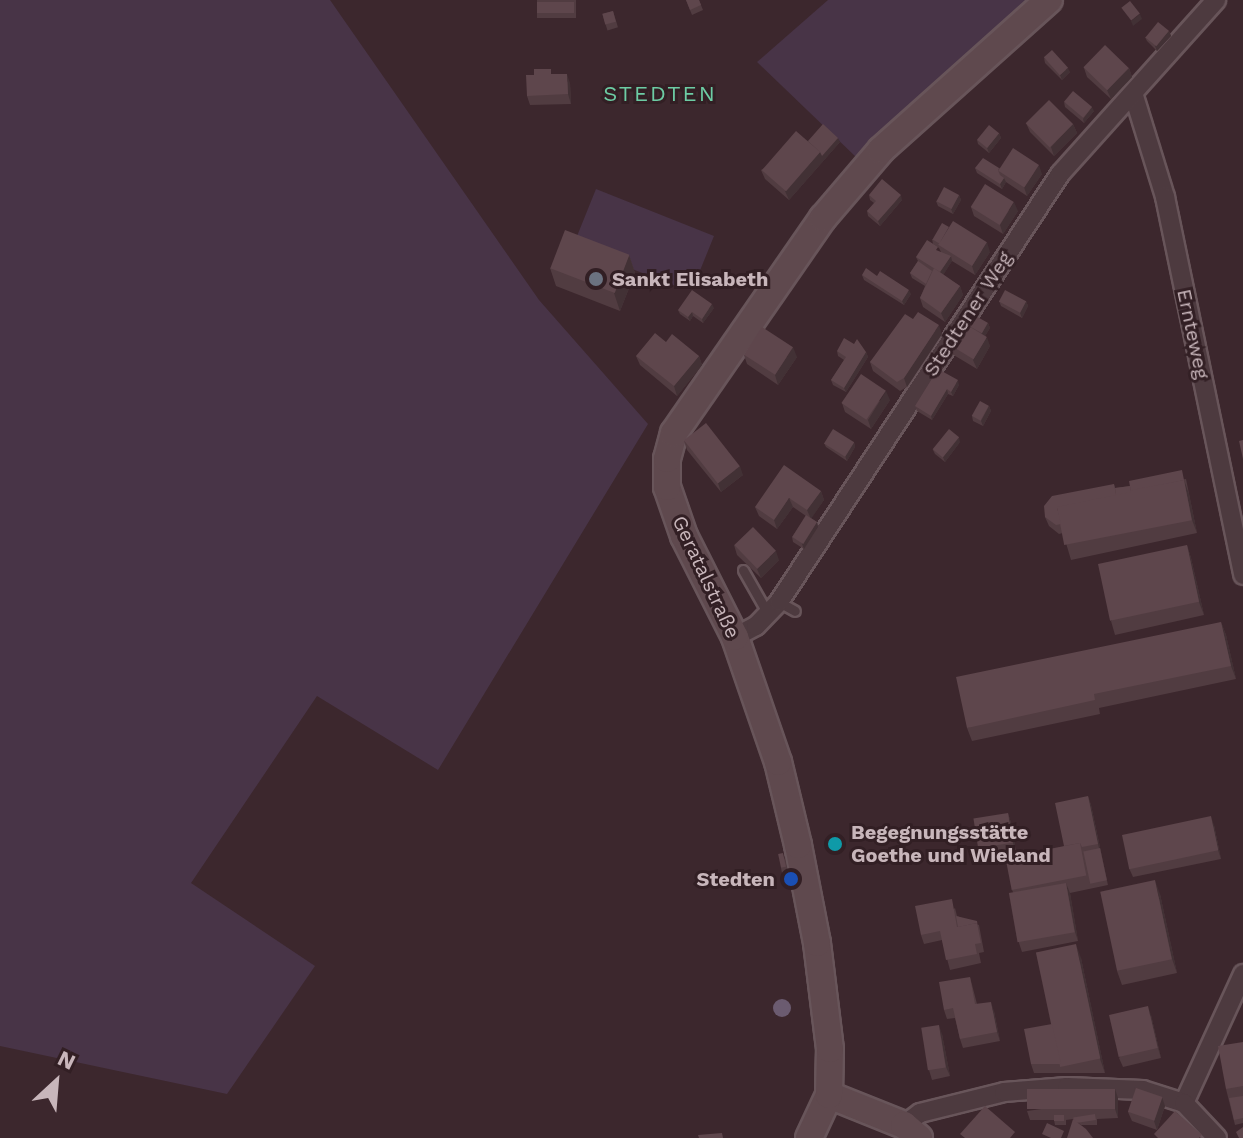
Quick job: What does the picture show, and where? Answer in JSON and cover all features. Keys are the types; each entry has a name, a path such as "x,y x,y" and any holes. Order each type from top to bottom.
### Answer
{"street":[{"name":"Geratalstraße","path":"809,1138 829,1095 830,1049 805,880 778,762 735,637 684,536 667,487 667,459 674,433 823,218 881,150 1049,0"},
{"name":"Stedtener Weg","path":"735,637 781,609 1060,174 1134,96 1216,0"},
{"name":"Ernteweg","path":"1134,96 1165,197 1243,575"},
{"path":"1184,1103 1243,974"},
{"path":"829,1095 911,1132 920,1113 1004,1092 1067,1087 1143,1090 1184,1103 1217,1138"}],"lane":[{"path":"743,570 781,609"}],"shaded area":[{"path":"0,0 330,0 539,300 648,424 438,770 317,696 191,883 315,966 227,1094 0,1046"},
{"path":"828,0 1033,0 857,158 757,62"},
{"path":"596,189 714,236 697,278 686,274 681,288 573,246"}],"building":[{"path":"686,0 699,0 701,5 690,10"},
{"path":"1130,1 1140,14 1131,20 1121,8"},
{"path":"537,2 574,2 574,13 537,13"},
{"path":"613,11 616,22 605,24 602,14"},
{"path":"1158,22 1169,31 1156,46 1145,38"},
{"path":"1105,45 1129,68 1107,90 1083,67"},
{"path":"1052,50 1068,68 1060,75 1044,57"},
{"path":"534,69 551,69 551,74 567,74 568,94 527,96 526,75 534,75"},
{"path":"1073,91 1092,107 1083,118 1064,102"},
{"path":"1049,100 1073,124 1050,147 1026,123"},
{"path":"823,124 838,138 822,156 808,141"},
{"path":"989,125 999,133 987,148 977,140"},
{"path":"796,131 820,152 786,191 762,170"},
{"path":"1013,148 1039,165 1024,188 998,171"},
{"path":"983,158 999,168 1004,178 1000,184 975,168"},
{"path":"882,179 901,195 878,221 867,211 876,201 869,195"},
{"path":"985,184 1014,202 1000,225 971,207"},
{"path":"944,187 959,195 951,209 936,201"},
{"path":"953,221 987,242 972,266 938,245"},
{"path":"942,223 949,227 939,243 932,239"},
{"path":"565,230 629,255 615,293 550,268"},
{"path":"927,240 938,247 936,250 951,256 940,272 916,257"},
{"path":"918,261 932,271 926,284 910,273"},
{"path":"866,268 877,276 880,271 909,290 902,301 862,275"},
{"path":"934,268 960,286 941,313 920,298"},
{"path":"692,290 712,304 702,319 692,312 688,317 678,310"},
{"path":"1005,290 1026,301 1020,313 999,301"},
{"path":"918,312 939,325 904,378 897,382 870,362 905,314 913,319"},
{"path":"972,314 988,323 982,333 966,324"},
{"path":"962,322 987,337 973,359 949,344"},
{"path":"762,327 793,347 775,375 744,355"},
{"path":"655,333 666,342 672,334 699,356 674,386 636,356"},
{"path":"844,338 854,344 857,339 866,352 844,388 831,380 846,357 837,351"},
{"path":"938,369 958,380 951,392 947,389 931,416 915,406"},
{"path":"861,374 886,391 866,420 841,403"},
{"path":"980,401 989,406 981,421 972,416"},
{"path":"706,423 740,466 718,484 684,440"},
{"path":"833,429 854,442 845,457 824,443"},
{"path":"949,429 959,437 943,457 933,449"},
{"path":"784,465 821,491 807,510 789,498 774,520 755,507"},
{"path":"1182,470 1184,480 1131,492 1129,481"},
{"path":"1184,480 1192,520 1064,545 1056,505"},
{"path":"1114,484 1116,495 1057,507 1061,524 1056,525 1045,517 1044,506 1052,496"},
{"path":"1130,486 1131,492 1116,495 1115,488"},
{"path":"806,515 817,522 803,544 792,537"},
{"path":"753,527 776,551 757,569 734,545"},
{"path":"1187,545 1199,602 1110,621 1098,564"},
{"path":"1221,622 1231,666 1094,694 1095,700 967,728 956,677"},
{"path":"1088,796 1098,844 1064,846 1055,803"},
{"path":"1008,813 1013,843 978,848 973,818"},
{"path":"1211,816 1218,850 1129,869 1122,835"},
{"path":"1080,843 1086,875 1012,890 1005,858"},
{"path":"1100,848 1107,880 1090,884 1083,852"},
{"path":"783,853 786,867 781,868 778,854"},
{"path":"1155,880 1172,959 1117,971 1100,892"},
{"path":"1066,883 1075,932 1018,942 1009,893"},
{"path":"952,899 957,927 977,923 981,943 975,944 977,954 946,960 940,931 921,935 915,906"},
{"path":"956,916 977,921 978,927 977,923 958,927"},
{"path":"1076,944 1100,1058 1060,1067 1036,953"},
{"path":"970,977 975,1004 991,1002 997,1032 960,1039 953,1008 944,1010 939,982"},
{"path":"1148,1006 1158,1048 1119,1057 1109,1015"},
{"path":"1052,1024 1061,1064 1031,1064 1024,1029"},
{"path":"939,1025 946,1067 928,1070 921,1028"},
{"path":"1243,1042 1243,1086 1226,1089 1218,1046"},
{"path":"1136,1088 1162,1097 1154,1121 1128,1112"},
{"path":"1027,1089 1115,1089 1115,1109 1027,1109"},
{"path":"1243,1096 1243,1118 1234,1120 1229,1098"},
{"path":"985,1106 1015,1132 1010,1138 965,1138 960,1134"},
{"path":"1175,1111 1202,1135 1199,1138 1158,1138 1154,1134"},
{"path":"1095,1114 1096,1120 1074,1123 1073,1117"},
{"path":"1054,1115 1064,1115 1064,1121 1054,1121"},
{"path":"1073,1119 1086,1129 1093,1138 1067,1138"},
{"path":"1047,1123 1064,1131 1061,1138 1042,1134"},
{"path":"1243,1127 1243,1138 1239,1138 1236,1132"},
{"path":"722,1133 723,1138 699,1138 698,1135"}],"place":[{"name":"Sankt Elisabeth","path":"596,279"},
{"name":"Begegnungsstätte Goethe und Wieland","path":"835,844"},
{"name":"Stedten","path":"791,879"}],"district":[{"name":"STEDTEN","path":"660,94"}]}
